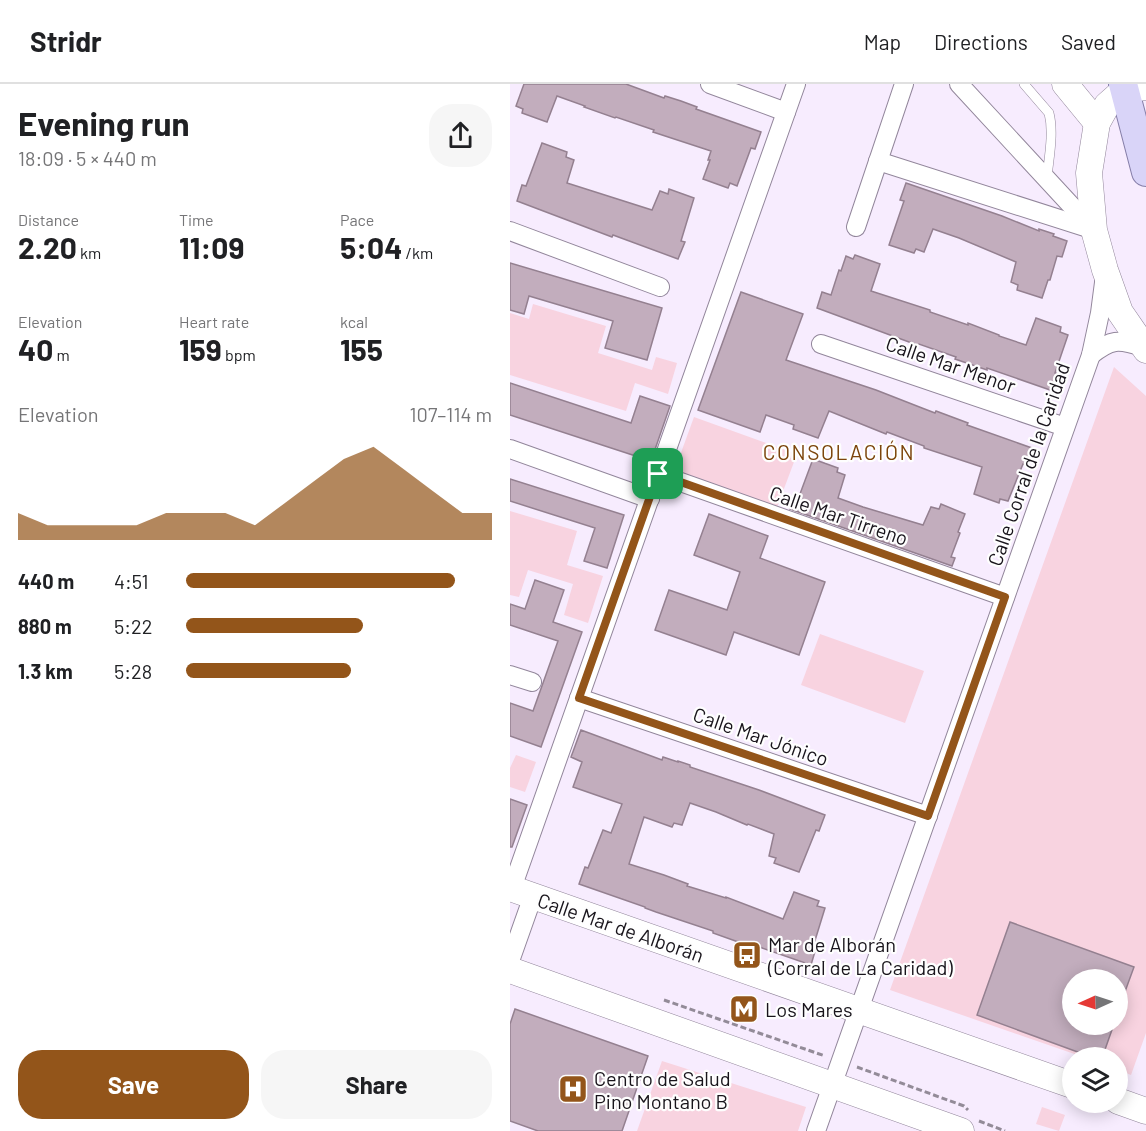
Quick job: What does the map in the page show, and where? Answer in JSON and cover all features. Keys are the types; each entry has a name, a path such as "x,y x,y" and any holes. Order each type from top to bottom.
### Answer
{"main road":[{"path":"1131,87 1146,172"}],"street":[{"path":"710,84 786,112"},
{"path":"510,961 518,890 579,698 796,84"},
{"path":"856,227 904,84"},
{"path":"959,84 1094,230"},
{"path":"1065,84 1097,123"},
{"path":"1131,87 1107,105 1097,123 1089,173 1094,230 1105,270 1120,312 1144,349"},
{"path":"878,161 1094,230"},
{"path":"510,231 660,287"},
{"name":"Calle Corral de la Caridad","path":"816,1131 1090,355 1100,313 1105,270"},
{"name":"Calle Corral de la Caridad","path":"1090,355 1104,345 1119,341 1144,349"},
{"name":"Calle Mar Menor","path":"821,344 1065,427"},
{"path":"510,449 650,499"},
{"name":"Calle Mar Tirreno","path":"658,474 1005,597"},
{"path":"510,675 532,682"},
{"name":"Calle Mar Jónico","path":"579,698 928,816"},
{"name":"Calle Mar de Alborán","path":"518,890 1062,1081"},
{"path":"510,970 961,1131"},
{"path":"1128,1105 1146,1111"}],"lane":[{"path":"1024,84 1049,113 1051,131 1047,179"}],"shaded area":[{"path":"533,304 606,326 598,353 652,370 656,357 677,363 668,394 635,383 626,411 510,375 510,313 529,319"},
{"path":"1114,367 1146,396 1146,1033 1131,1075 1128,1074 1128,1047 1062,1047 1062,1050 890,990"},
{"path":"694,417 797,454 776,510 674,472"},
{"path":"510,511 577,531 567,565 603,576 588,623 564,615 573,584 528,570 519,597 510,595"},
{"path":"820,634 924,671 905,723 801,685"},
{"path":"516,755 536,762 525,792 510,787 510,768"},
{"path":"662,1061 806,1107 798,1131 637,1131"},
{"path":"1042,1107 1065,1115 1059,1131 1036,1124"}],"building":[{"path":"524,84 626,84 664,98 665,96 681,101 697,107 696,109 761,132 755,149 751,148 737,186 730,183 728,188 703,179 711,151 653,132 654,130 557,96 547,122 522,113 523,109 516,106"},
{"path":"542,143 567,152 566,157 574,160 567,183 652,210 660,191 668,194 669,189 694,198 681,241 685,242 678,259 517,201 522,185 526,186"},
{"path":"906,183 1039,231 1039,229 1054,234 1053,236 1067,241 1062,257 1057,256 1042,298 1017,290 1018,285 1011,282 1016,262 959,238 933,229 924,252 916,249 914,253 889,245 904,201 900,200"},
{"path":"855,255 880,264 871,291 930,310 930,312 968,325 968,323 1026,345 1036,318 1061,327 1060,332 1068,335 1055,373 1059,374 1053,391 955,359 956,357 817,308 822,292 831,295 846,256 853,259"},
{"path":"510,263 662,308 647,360 605,348 613,321 529,296 524,314 510,310"},
{"path":"741,292 803,314 786,360 876,390 935,413 936,411 968,423 967,425 1032,448 1008,501 1000,499 999,503 974,494 982,467 924,448 924,446 887,432 886,434 829,411 818,438 793,429 794,425 766,415 760,432 698,410"},
{"path":"510,383 631,423 640,396 670,406 651,461 510,415"},
{"path":"813,459 838,468 837,472 845,475 838,498 923,525 931,507 939,509 941,504 965,514 951,557 955,558 952,566 790,509 793,500 797,502"},
{"path":"510,479 624,515 607,568 584,561 595,528 510,501"},
{"path":"709,514 768,536 760,558 825,582 799,655 734,632 726,655 655,630 669,590 727,610 740,572 694,555"},
{"path":"535,580 564,590 553,622 582,632 541,747 510,736 510,703 533,711 558,641 510,625 510,604 525,609"},
{"path":"581,730 662,760 663,757 690,765 690,767 825,815 819,831 816,830 799,872 774,863 776,858 769,856 774,834 690,803 682,825 674,823 672,827 644,817 629,864 783,919 794,892 819,901 817,906 825,908 813,947 816,948 811,965 745,942 744,944 579,884 603,830 611,833 622,804 573,787 582,762 571,757"},
{"path":"510,799 527,805 512,847 510,847"},
{"path":"1010,922 1134,967 1128,983 1128,969 1062,969 1062,1035 1110,1035 1106,1047 1064,1047 977,1015"},
{"name":"Centro de Salud Pino Montano B","path":"515,1009 648,1056 622,1131 538,1131 510,1121 510,1024"}],"place":[{"name":"Mar de Alborán (Corral de La Caridad)","path":"747,955"},
{"name":"Los Mares","path":"744,1009"},
{"name":"Centro de Salud Pino Montano B","path":"573,1089"}],"district":[{"name":"CONSOLACIÓN","path":"839,451"}],"route":[{"path":"658,474 1005,597 928,816 579,698 658,474"}]}
